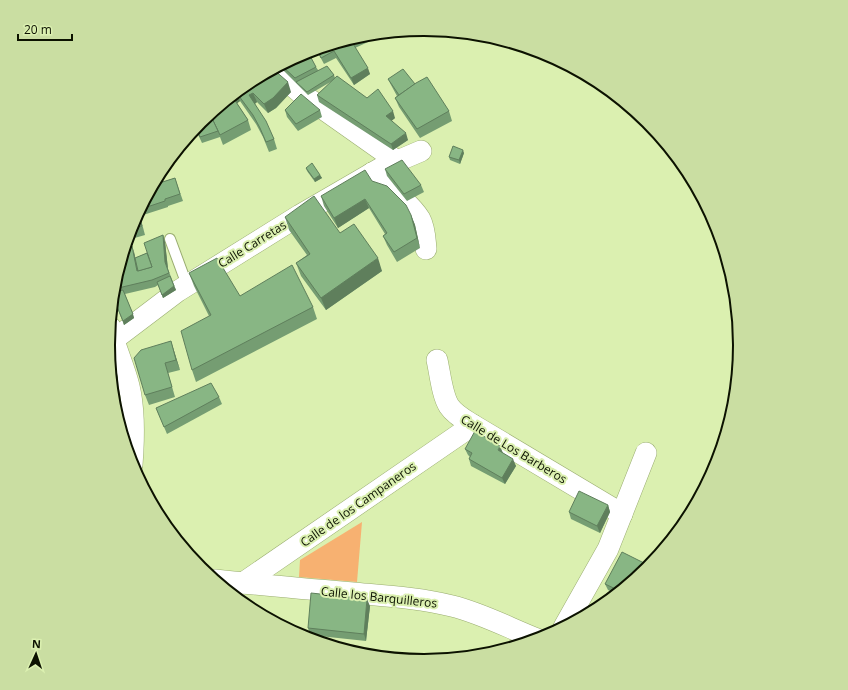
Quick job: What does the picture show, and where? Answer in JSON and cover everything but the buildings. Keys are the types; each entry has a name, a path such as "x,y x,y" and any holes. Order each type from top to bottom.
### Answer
{"street":[{"path":"280,72 286,80 302,94 397,161"},
{"name":"Calle Carretas","path":"116,333 187,285 300,215 381,168 421,151"},
{"path":"372,173 408,205 420,219 424,231 426,249"},
{"path":"115,351 128,385 131,398 133,448"},
{"name":"Calle de Los Barberos","path":"437,360 445,397 449,406 456,414 622,514"},
{"name":"Calle de los Campaneros","path":"244,583 473,425"},
{"path":"569,618 606,554 646,453"},
{"name":"Calle los Barquilleros","path":"225,581 430,601 481,616 528,636"}],"lane":[{"path":"170,239 187,285"}],"shaded area":[{"path":"362,522 357,582 299,577 300,560"}]}
